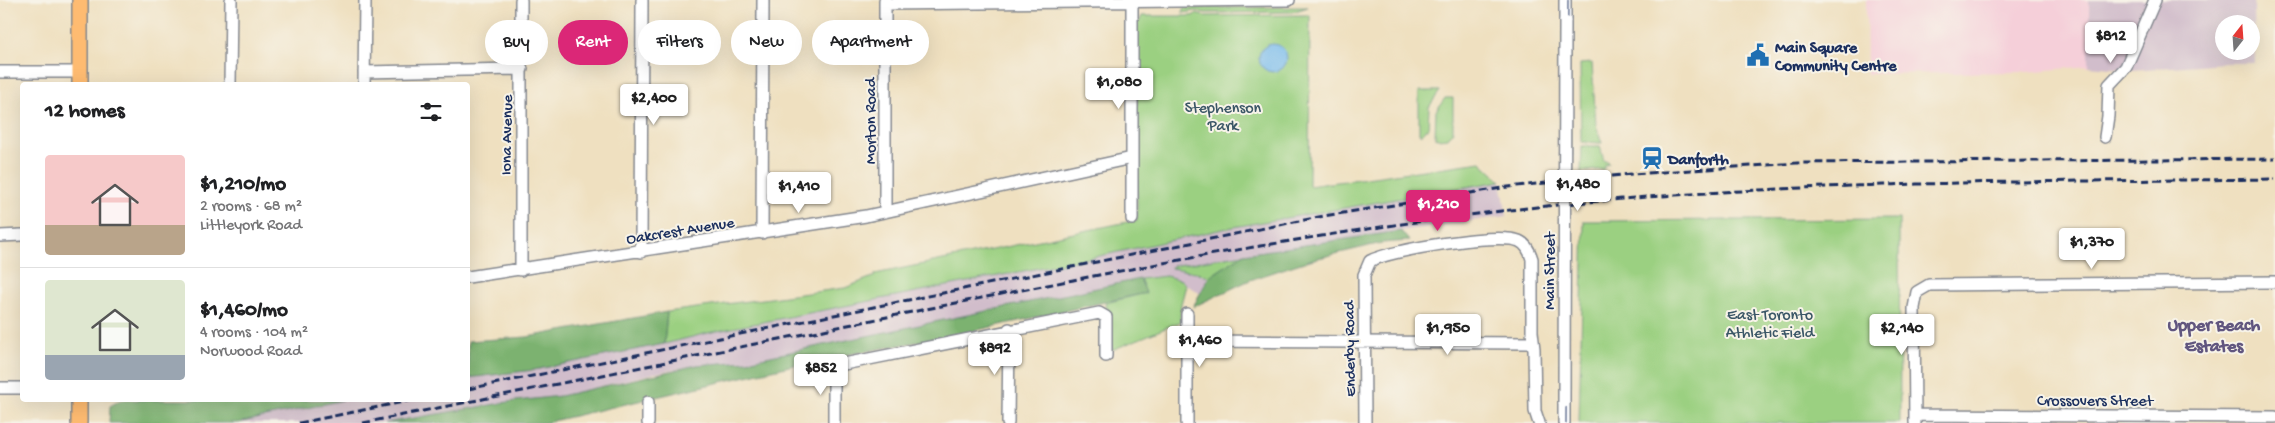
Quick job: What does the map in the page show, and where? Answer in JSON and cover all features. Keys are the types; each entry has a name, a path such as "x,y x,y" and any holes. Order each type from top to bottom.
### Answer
{"main road":[{"path":"80,0 80,78"},
{"path":"79,402 79,423"}],"street":[{"path":"230,82 231,0"},
{"path":"364,82 365,0"},
{"name":"Iona Avenue","path":"520,270 521,0"},
{"path":"641,252 642,0"},
{"path":"762,233 763,0"},
{"path":"885,2 1289,0"},
{"name":"Main Street","path":"1564,423 1565,0"},
{"path":"2105,137 2109,84 2126,67 2155,0"},
{"path":"1132,1 1132,219"},
{"name":"Morton Road","path":"885,2 885,212"},
{"path":"364,72 522,69"},
{"path":"0,72 80,78"},
{"name":"Oakcrest Avenue","path":"470,277 641,252 885,212 1132,158"},
{"path":"0,236 20,235"},
{"name":"Main Street","path":"1364,275 1370,261 1376,258 1480,239 1520,241 1528,249 1532,259 1535,411 1539,423"},
{"name":"Enderby Road","path":"1364,275 1363,342 1366,423"},
{"path":"1915,419 1914,308 1917,292 1929,285 2275,282"},
{"path":"834,423 834,368 844,364 1009,329 1100,313 1106,317 1106,356"},
{"path":"1187,314 1187,423"},
{"path":"1008,423 1009,329"},
{"path":"1187,341 1534,343"},
{"path":"0,388 20,388"},
{"path":"648,402 648,423"},
{"name":"Crossovers Street","path":"1915,419 2275,417"}],"shaded area":[{"path":"1866,0 2089,0 2089,66 2027,72 1867,74"},
{"path":"2089,0 2254,0 2254,15 2215,15 2215,60 2255,60 2255,63 2224,63 2133,70 2089,66"},
{"path":"1501,181 1507,216 1365,236 1209,277 1200,293 1181,280 1166,276 1152,277 747,361 697,365 655,373 560,396 508,402 385,423 238,423 334,402 470,402 470,378 534,370 712,332 1095,257 1228,228"}],"green space":[{"path":"1308,7 1292,12 1205,13 1196,11 1183,13 1183,8"},
{"name":"Stephenson Park","path":"1196,14 1204,16 1310,15 1309,186 1481,162 1501,181 1228,228 1095,257 712,332 664,344 667,312 845,288 875,276 875,274 1137,220 1137,22 1139,22 1142,16 1192,16"},
{"path":"1592,63 1596,125 1602,143 1581,142 1580,64"},
{"path":"1419,91 1440,91 1429,107 1428,129 1425,129 1422,134 1419,134"},
{"path":"1445,98 1453,98 1453,132 1448,138 1437,139 1435,138 1436,111"},
{"path":"1582,146 1600,146 1604,161 1608,161 1609,164 1605,165 1604,169 1581,172"},
{"name":"East Toronto Athletic Field","path":"1899,219 1900,423 1579,423 1584,221"},
{"path":"1401,231 1409,241 1382,243 1310,260 1250,280 1193,307 1209,277 1244,254"},
{"path":"1244,254 1209,277 1171,268 1172,266"},
{"path":"1166,276 1181,280 1186,285 1181,304 1180,322 1112,350 1105,303 1146,293 1140,279"},
{"path":"1140,279 1146,293 950,336 807,362 544,423 385,423 508,402 560,396 697,365 747,361"},
{"path":"667,312 664,344 534,370 470,378 470,341 527,337"},
{"path":"117,402 334,402 238,423 109,423 110,406"}],"water":[{"path":"1273,44 1283,48 1287,58 1283,68 1273,72 1263,68 1259,58 1263,48"}],"tram line":[{"path":"1566,423 1568,0"}],"railway":[{"path":"470,389 1324,216 1508,187 1632,174 1797,163 2275,159"},
{"path":"470,401 967,301 1206,255 1367,229 1528,208 1714,193 1901,184 2275,179"},
{"path":"299,423 403,402"},
{"path":"363,423 467,402"}],"place":[{"name":"Main Square Community Centre","path":"1758,55"},
{"name":"Danforth","path":"1652,158"}],"district":[{"name":"Upper Beach Estates","path":"2214,334"}]}
